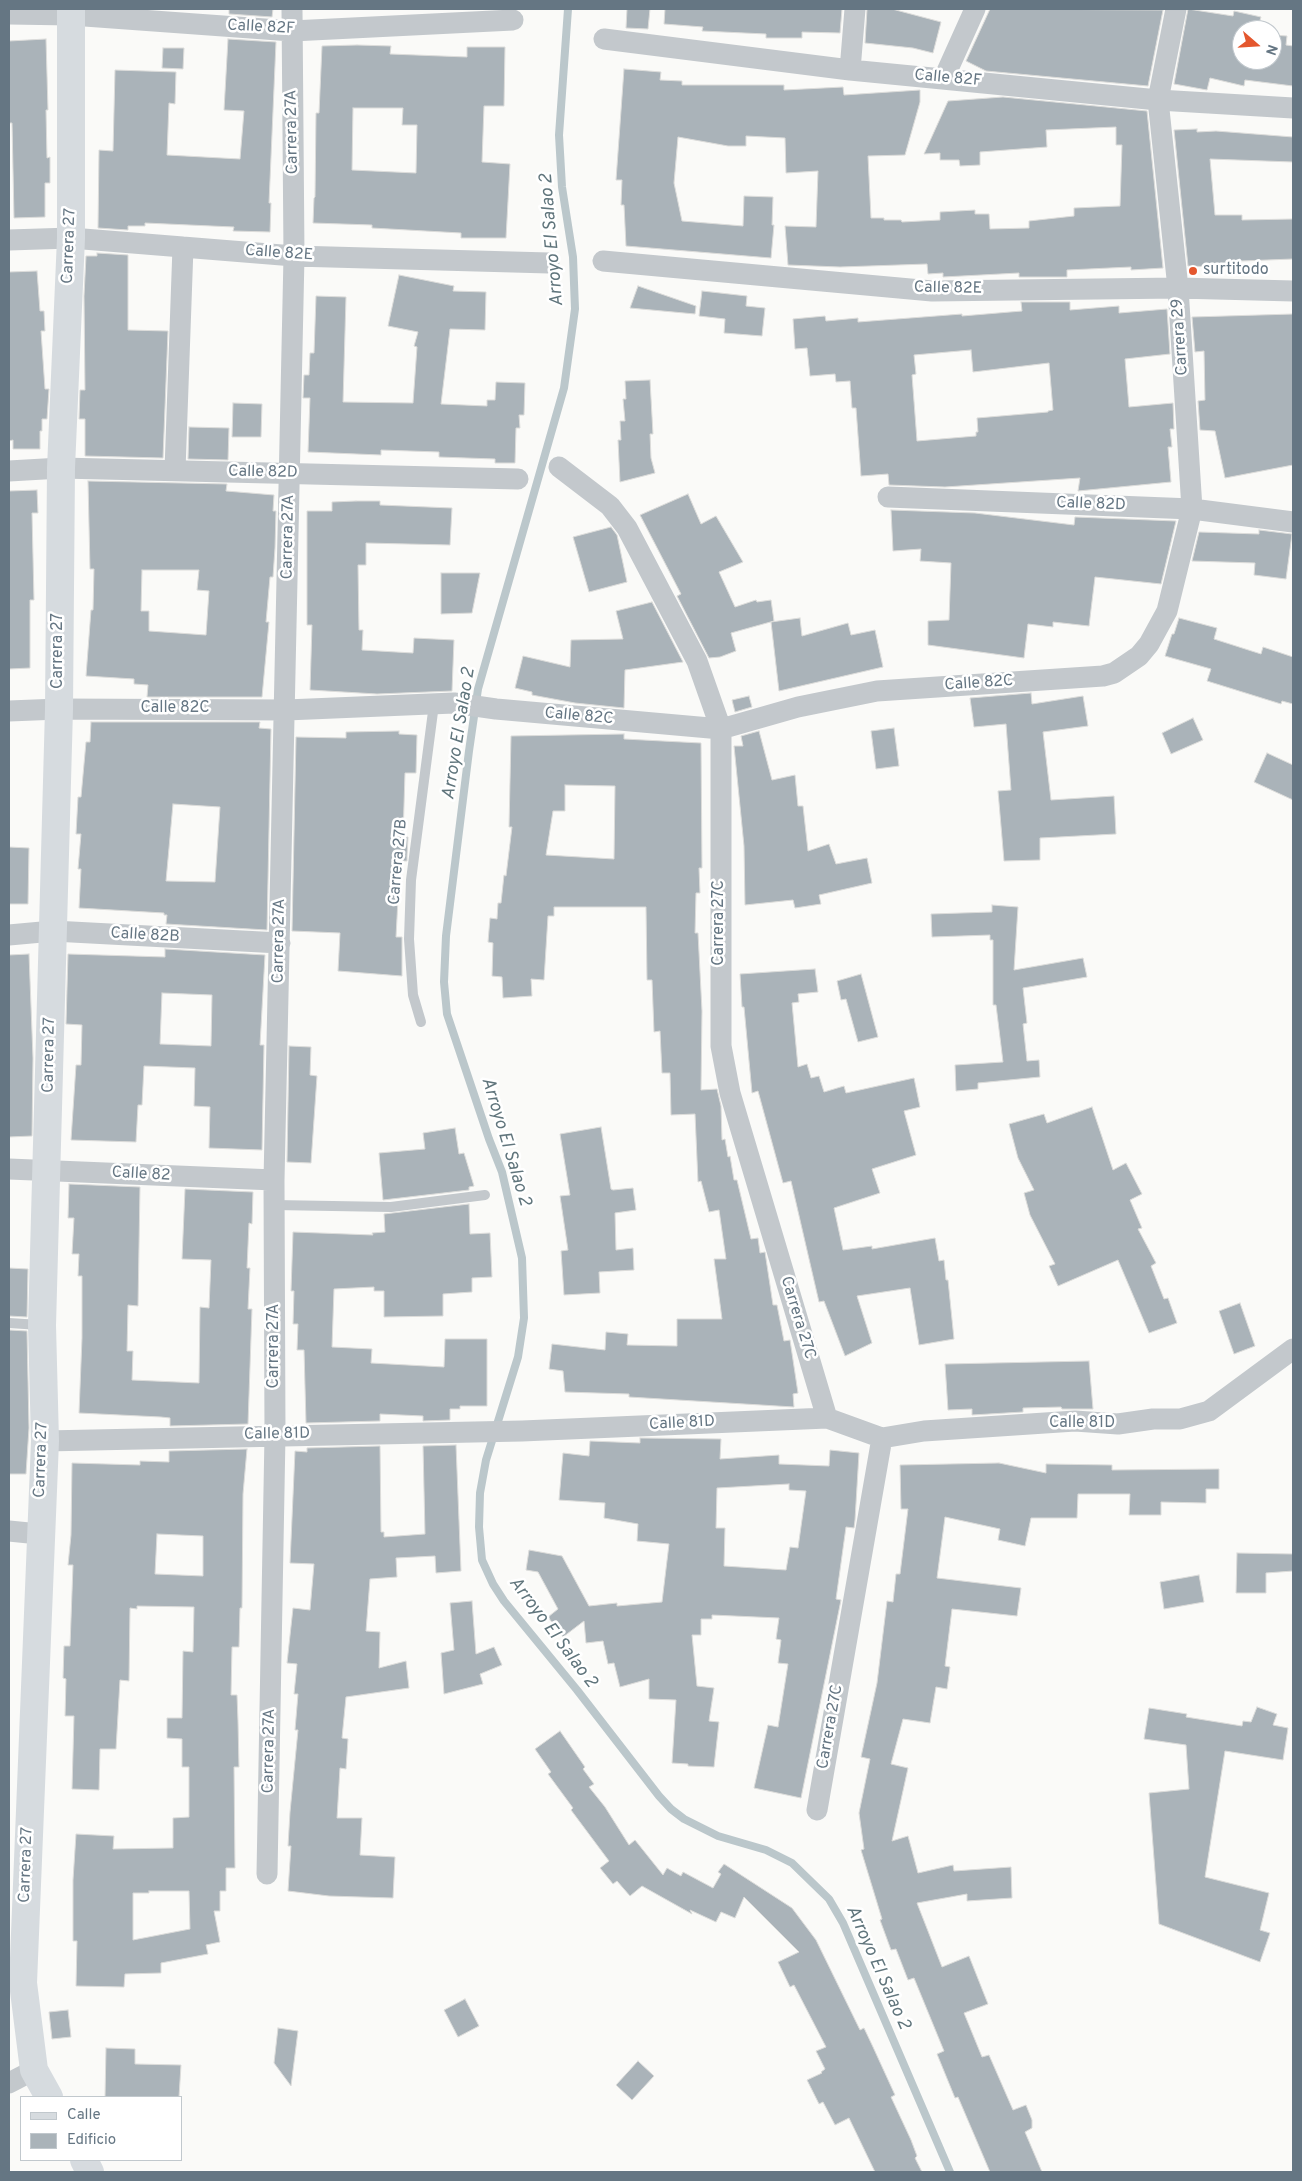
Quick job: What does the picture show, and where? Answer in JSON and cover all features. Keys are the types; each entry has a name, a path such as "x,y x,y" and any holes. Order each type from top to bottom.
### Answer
{"street":[{"name":"Carrera 27A","path":"267,1874 275,1435 274,1180 286,710 294,256 292,9"},
{"path":"850,70 855,9"},
{"path":"944,78 975,9"},
{"name":"Carrera 29","path":"1139,656 1149,644 1167,611 1192,508 1178,288 1158,100 1176,9"},
{"name":"Calle 82F","path":"9,14 71,12 292,31 513,20"},
{"name":"Carrera 27","path":"48,2096 34,2070 16,1977 44,1441 42,1325 48,1170 59,709 61,468 71,238 71,12"},
{"name":"Calle 82F","path":"604,39 850,70 1158,100 1293,108"},
{"name":"Calle 82E","path":"9,240 71,238 294,256 549,263"},
{"path":"175,470 183,247"},
{"name":"Calle 82E","path":"603,262 932,291 1178,288 1293,291"},
{"name":"Carrera 27C","path":"558,467 610,506 627,528 697,661 721,729 721,1046 730,1093 827,1418"},
{"name":"Calle 82D","path":"9,471 61,468 518,479"},
{"name":"Calle 82D","path":"888,497 1192,508 1293,522"},
{"name":"Calle 82C","path":"9,711 59,709 286,710 444,703 721,729 798,707 877,691 1103,676 1114,673 1139,656"},
{"name":"Calle 82B","path":"9,935 53,932 280,943"},
{"name":"Calle 82","path":"9,1169 274,1180"},
{"name":"Calle 81D","path":"44,1441 483,1432 827,1418 882,1438 924,1431 1075,1421 1118,1424 1153,1419 1180,1419 1210,1411 1293,1349"},
{"name":"Carrera 27C","path":"817,1810 882,1438"},
{"path":"9,1531 39,1534"},
{"path":"9,2083 34,2070"}],"lane":[{"name":"Carrera 27B","path":"421,1022 412,995 409,939 411,880 444,703"},
{"path":"274,1205 391,1207 485,1195"},
{"path":"9,1323 42,1325"}],"building":[{"path":"229,9 273,9 272,17 229,14"},
{"path":"627,9 650,9 648,29 626,28"},
{"path":"665,9 842,9 840,33 802,32 802,38 766,38 766,34 702,31 703,27 664,24"},
{"path":"867,9 892,9 941,22 933,53 913,48 865,43"},
{"path":"990,9 1163,10 1148,86 986,71 966,61"},
{"path":"1188,9 1233,16 1234,11 1261,17 1260,20 1232,20 1232,70 1282,70 1282,36 1287,36 1286,45 1293,46 1293,86 1245,80 1244,86 1210,78 1207,90 1174,84"},
{"path":"46,39 47,158 50,157 50,183 45,183 45,217 14,218 12,123 9,123 9,41"},
{"path":"228,39 276,42 269,203 271,203 270,232 233,231 234,227 145,223 145,226 128,226 128,230 98,228 99,150 113,151 115,70 176,72 175,104 169,103 167,155 240,159 244,111 224,110"},
{"path":"322,46 391,46 390,54 467,57 467,47 505,47 504,106 484,106 482,162 510,164 506,238 461,238 461,233 372,228 372,225 313,223 316,113 319,113","holes":["353,108 403,108 402,125 417,125 416,173 352,170"]},
{"path":"163,48 184,48 183,69 162,68"},
{"path":"624,69 661,72 660,80 682,81 682,85 784,85 784,90 843,87 844,95 920,90 920,102 905,155 868,156 871,218 901,220 902,222 940,220 940,212 975,210 975,214 989,214 990,229 1029,228 1029,221 1074,216 1074,208 1120,206 1122,145 1116,145 1116,127 1046,130 1047,147 980,152 980,165 960,166 959,160 940,160 940,153 924,154 948,101 1003,97 1147,111 1163,268 1131,270 1131,267 1067,270 1067,277 1019,277 1019,273 943,277 943,273 928,274 927,264 840,267 788,265 785,226 816,227 818,171 786,173 785,138 746,136 746,146 728,146 678,137 674,183 682,221 743,226 744,196 773,197 772,225 774,225 771,258 626,246 624,205 621,205 622,180 616,180"},
{"path":"1197,129 1197,132 1216,131 1293,137 1293,162 1210,159 1215,215 1242,215 1242,220 1293,219 1293,259 1241,261 1241,268 1188,266 1174,130"},
{"path":"97,253 128,255 128,330 168,331 163,458 85,456 85,419 79,419 80,390 85,390 84,296 86,256 97,256"},
{"path":"37,271 40,311 44,311 45,331 41,331 45,389 49,389 47,419 42,419 40,449 13,449 13,440 9,441 9,272"},
{"path":"399,275 454,286 453,291 486,292 485,330 450,329 441,404 487,406 487,400 495,400 496,382 525,383 524,415 519,415 520,428 516,428 515,463 495,463 495,459 439,457 439,452 381,450 381,455 308,452 310,398 303,398 304,375 309,375 310,353 314,353 316,296 346,297 343,402 413,403 417,347 414,346 418,332 388,326"},
{"path":"638,286 696,306 695,314 630,308"},
{"path":"702,291 747,296 746,306 765,308 762,336 724,333 725,319 699,316"},
{"path":"1021,302 1070,302 1070,310 1119,306 1119,313 1167,309 1170,354 1125,359 1129,407 1173,403 1174,429 1170,429 1172,447 1168,447 1171,482 1078,491 1080,478 945,487 889,485 888,474 861,476 856,408 852,408 850,381 836,382 835,374 810,376 807,348 795,349 793,319 825,316 826,321 858,318 858,322 1022,311","holes":["971,350 973,372 1049,363 1053,410 977,418 978,432 976,432 976,436 917,441 912,375 916,374 914,355"]},
{"path":"1293,314 1293,465 1225,478 1215,431 1200,430 1198,401 1205,400 1204,351 1195,352 1192,317"},
{"path":"650,380 653,434 650,434 651,458 655,473 620,482 618,440 621,440 620,421 625,421 623,399 626,399 625,381"},
{"path":"233,403 262,404 261,437 232,437"},
{"path":"189,427 229,428 228,460 188,459"},
{"path":"88,481 227,484 226,491 274,495 273,511 276,511 275,548 273,577 270,577 266,622 269,622 262,697 147,697 148,685 134,684 134,679 86,676 91,610 93,610 94,569 90,569","holes":["142,570 199,570 197,590 209,591 206,635 149,631 149,611 141,611"]},
{"path":"37,490 38,513 32,513 34,600 30,600 30,668 9,669 9,491"},
{"path":"688,494 701,524 716,516 743,562 719,572 735,607 756,600 757,602 771,600 774,621 731,633 736,651 720,657 709,658 677,596 681,594 640,515"},
{"path":"380,501 380,505 452,508 450,545 366,543 366,565 358,565 359,630 363,630 362,650 413,653 414,638 454,640 452,691 377,694 310,690 312,625 307,625 307,511 332,511 332,502"},
{"path":"891,510 975,513 1074,525 1075,517 1176,521 1161,584 1095,577 1089,626 1053,622 1053,627 1028,624 1024,658 928,645 928,621 949,620 951,563 920,561 921,549 893,551"},
{"path":"611,527 617,535 627,582 589,592 573,537"},
{"path":"1259,530 1292,534 1286,579 1254,575 1255,563 1192,561 1199,532 1259,534"},
{"path":"441,573 480,573 472,613 441,614"},
{"path":"652,602 683,662 625,670 624,708 575,703 532,695 532,692 515,688 523,656 570,667 571,640 623,639 616,611"},
{"path":"800,618 802,636 848,623 851,635 875,630 883,667 779,691 771,622"},
{"path":"1179,618 1217,628 1214,639 1261,654 1263,647 1293,657 1293,704 1282,701 1281,704 1207,681 1211,669 1165,656"},
{"path":"1031,693 1032,704 1083,696 1088,726 1043,732 1051,800 1114,796 1116,834 1040,838 1040,860 1004,861 998,791 1011,790 1006,724 974,727 970,698"},
{"path":"749,696 752,707 735,712 732,700"},
{"path":"1193,718 1203,740 1171,754 1162,733"},
{"path":"91,722 260,722 259,728 271,729 267,930 166,924 167,915 164,915 164,913 79,908 81,869 78,869 81,834 76,834 78,797 81,797 86,742 90,742","holes":["173,804 220,807 215,882 166,881"]},
{"path":"894,728 899,766 876,769 871,731"},
{"path":"399,731 399,734 417,735 416,773 405,773 403,837 408,837 407,861 400,861 396,937 402,937 402,976 338,971 340,933 292,931 296,737 346,738 346,732"},
{"path":"759,731 772,780 795,775 798,806 803,806 808,851 829,844 836,864 867,858 872,883 819,895 821,904 795,908 793,900 745,905 744,846 734,746 743,746 741,736"},
{"path":"624,734 624,739 701,743 702,868 699,868 700,893 696,893 695,933 698,933 702,1011 701,1090 717,1089 721,1106 722,1140 725,1139 728,1157 730,1156 734,1180 737,1180 751,1239 758,1238 760,1253 765,1252 773,1305 777,1305 784,1341 790,1340 798,1393 793,1394 794,1407 629,1397 629,1394 565,1392 563,1371 549,1369 552,1344 605,1350 606,1332 628,1334 627,1345 677,1346 677,1319 722,1319 714,1259 726,1259 719,1210 709,1212 701,1181 698,1182 695,1114 671,1115 670,1073 662,1073 660,1031 654,1032 652,980 647,980 646,907 554,907 554,916 548,916 544,980 531,979 532,996 503,998 502,977 492,976 493,943 488,942 490,918 497,919 498,903 501,903 512,827 509,827 511,736","holes":["565,785 615,786 614,859 546,855 553,811 565,811"]},
{"path":"1267,753 1293,765 1293,800 1254,782"},
{"path":"9,847 29,848 28,904 9,904"},
{"path":"992,905 1018,907 1014,970 1083,958 1087,977 1023,988 1027,1023 1023,1024 1027,1061 1039,1060 1040,1077 978,1083 978,1089 956,1091 955,1065 1003,1062 996,1005 993,1005 993,940 990,940 990,935 932,937 931,914 992,912"},
{"path":"165,949 265,955 260,1045 264,1045 262,1150 209,1148 210,1107 194,1106 195,1068 144,1066 142,1105 138,1105 136,1142 71,1140 76,1065 81,1065 82,1025 66,1024 68,954 165,957","holes":["162,993 212,995 211,1046 160,1044"]},
{"path":"29,954 33,1058 32,1136 9,1137 9,955"},
{"path":"815,969 818,992 798,994 799,1002 792,1003 798,1067 807,1064 811,1078 819,1076 824,1092 844,1086 846,1093 914,1078 920,1107 904,1111 916,1155 872,1169 880,1193 834,1208 843,1250 872,1246 872,1249 935,1238 939,1261 944,1260 946,1280 948,1280 954,1339 919,1345 910,1288 857,1296 872,1343 845,1356 824,1301 819,1302 791,1181 783,1183 758,1091 752,1093 740,974"},
{"path":"861,974 878,1037 858,1042 846,999 841,1000 837,981"},
{"path":"289,1046 311,1047 310,1075 317,1076 311,1163 287,1162"},
{"path":"1092,1107 1113,1170 1126,1163 1142,1194 1130,1200 1142,1228 1138,1229 1156,1263 1151,1266 1164,1299 1168,1298 1177,1323 1149,1333 1118,1260 1058,1286 1049,1266 1055,1264 1030,1215 1024,1193 1034,1190 1018,1158 1009,1124 1044,1114 1047,1123"},
{"path":"601,1127 611,1189 633,1188 636,1210 615,1213 616,1250 633,1248 634,1270 599,1272 600,1293 564,1295 561,1251 568,1250 560,1196 570,1195 560,1134"},
{"path":"455,1128 459,1154 464,1153 474,1186 469,1187 469,1190 383,1200 379,1153 425,1149 423,1133"},
{"path":"69,1184 140,1187 138,1306 128,1305 127,1351 133,1351 132,1380 199,1383 200,1307 209,1308 211,1260 182,1259 185,1189 253,1192 252,1224 249,1223 247,1268 250,1268 248,1309 252,1309 248,1424 170,1426 170,1418 79,1413 82,1276 78,1276 79,1254 72,1254 74,1218 68,1218"},
{"path":"469,1204 470,1234 490,1233 492,1277 472,1278 472,1292 443,1294 443,1316 384,1317 384,1291 374,1291 374,1287 334,1289 332,1347 372,1349 371,1363 444,1367 445,1339 487,1339 487,1406 460,1406 460,1409 450,1409 450,1420 423,1421 423,1416 380,1414 380,1421 306,1423 304,1350 297,1350 298,1324 293,1324 294,1291 291,1291 293,1232 373,1235 372,1233 385,1232 384,1214"},
{"path":"9,1268 28,1269 27,1317 9,1316"},
{"path":"1240,1303 1255,1346 1234,1354 1219,1311"},
{"path":"9,1330 27,1331 29,1428 26,1474 9,1474"},
{"path":"1089,1361 1093,1409 1062,1409 1061,1407 1023,1408 1023,1412 972,1415 972,1409 948,1410 945,1364"},
{"path":"640,1438 721,1439 720,1459 779,1455 779,1464 829,1466 830,1450 859,1453 854,1528 846,1527 836,1599 841,1600 801,1798 754,1788 768,1725 778,1727 788,1664 778,1663 781,1640 776,1639 779,1618 712,1615 712,1619 701,1619 701,1635 692,1635 697,1686 714,1688 709,1721 719,1722 714,1767 672,1763 676,1700 649,1699 649,1679 620,1687 614,1663 608,1664 603,1641 586,1643 584,1621 563,1637 548,1617 558,1609 538,1572 526,1570 529,1550 562,1556 589,1606 617,1603 617,1606 662,1602 669,1544 637,1541 638,1524 604,1518 605,1503 559,1500 563,1453 589,1456 590,1441 640,1443","holes":["789,1484 789,1490 806,1491 798,1548 790,1547 786,1570 724,1566 725,1528 716,1528 717,1488"]},
{"path":"456,1445 461,1571 436,1573 435,1556 396,1558 397,1577 370,1579 366,1631 380,1632 379,1668 406,1661 409,1688 346,1697 342,1738 348,1739 346,1769 340,1768 337,1818 362,1818 360,1855 395,1857 393,1898 329,1896 288,1891 291,1846 288,1846 298,1730 295,1730 298,1694 294,1694 297,1664 287,1663 293,1608 310,1610 314,1564 290,1563 295,1451 307,1452 307,1448 380,1446 381,1532 384,1532 384,1537 425,1534 423,1446"},
{"path":"247,1449 243,1494 242,1608 240,1608 239,1647 232,1647 231,1695 237,1695 239,1767 234,1767 235,1868 226,1868 226,1891 220,1891 220,1911 214,1911 220,1942 206,1945 208,1954 161,1963 161,1973 125,1974 124,1987 76,1986 77,1941 73,1941 73,1880 76,1834 114,1836 113,1849 173,1848 173,1818 189,1817 189,1767 182,1767 182,1739 167,1738 167,1718 182,1718 183,1651 193,1652 194,1607 137,1606 137,1609 130,1608 129,1681 120,1680 116,1749 100,1749 99,1790 72,1789 74,1716 65,1716 66,1679 63,1678 64,1646 70,1646 73,1565 68,1565 71,1535 72,1463 140,1465 140,1461 169,1462 169,1451","holes":["157,1534 203,1536 203,1576 155,1574","149,1891 189,1891 190,1929 133,1940 133,1893 149,1893"]},
{"path":"999,1463 1046,1473 1046,1464 1112,1465 1112,1470 1219,1469 1219,1489 1206,1489 1206,1503 1161,1502 1161,1515 1129,1515 1130,1494 1078,1494 1077,1518 1031,1518 1025,1546 998,1540 1000,1529 945,1517 937,1578 1021,1588 1017,1616 952,1609 945,1666 950,1667 947,1689 936,1687 930,1723 903,1719 891,1764 908,1768 892,1841 908,1836 918,1873 953,1865 954,1871 1011,1867 1012,1898 967,1901 967,1894 917,1903 942,1967 969,1956 988,2004 964,2013 982,2057 989,2055 1013,2110 1026,2105 1032,2120 1032,2128 1025,2132 1042,2172 990,2172 958,2097 955,2098 937,2054 944,2051 914,1978 908,1980 896,1949 891,1950 880,1920 882,1919 861,1850 864,1849 859,1813 870,1759 861,1757 877,1683 887,1601 893,1602 896,1574 900,1574 908,1509 901,1509 900,1465"},
{"path":"1237,1553 1293,1554 1293,1571 1266,1573 1266,1593 1236,1593"},
{"path":"1199,1575 1204,1602 1164,1609 1160,1582"},
{"path":"472,1601 476,1654 494,1647 502,1665 480,1674 483,1684 444,1694 441,1653 454,1650 450,1603"},
{"path":"1257,1707 1277,1714 1273,1725 1288,1728 1283,1760 1225,1751 1205,1877 1269,1893 1260,1930 1270,1933 1260,1962 1159,1924 1149,1793 1189,1789 1186,1745 1144,1739 1149,1708 1187,1714 1186,1717 1242,1726 1243,1721 1251,1722"},
{"path":"560,1731 585,1767 583,1769 594,1784 589,1787 605,1807 629,1845 635,1840 663,1875 667,1868 681,1876 683,1872 713,1888 721,1874 718,1872 724,1864 792,1908 816,1940 860,2030 864,2028 895,2095 891,2097 911,2140 917,2156 915,2158 922,2172 875,2172 849,2118 835,2125 823,2102 819,2104 807,2080 822,2073 825,2069 816,2051 826,2047 794,1985 790,1987 778,1962 799,1952 744,1897 735,1918 721,1912 716,1922 690,1910 692,1914 642,1886 630,1896 617,1881 613,1884 600,1868 609,1861 571,1810 573,1808 548,1774 551,1772 535,1749"},
{"path":"465,1999 479,2026 458,2037 444,2010"},
{"path":"68,2010 71,2037 52,2039 49,2012"},
{"path":"278,2028 298,2031 291,2086 274,2063"},
{"path":"106,2048 135,2049 135,2064 181,2065 179,2096 105,2096"},
{"path":"638,2061 654,2076 632,2100 616,2085"}],"waterway":[{"name":"Arroyo El Salao 2","path":"568,9 559,135 562,187 573,257 575,309 564,388 478,689 446,936 444,982 447,1014 502,1172 522,1258 524,1318 518,1357 486,1460 480,1493 479,1527 482,1560 493,1584 504,1601 671,1809 684,1819 718,1836 766,1850 792,1863 829,1899 843,1923 950,2172"}],"place":[{"name":"surtitodo","path":"1193,271"}]}
